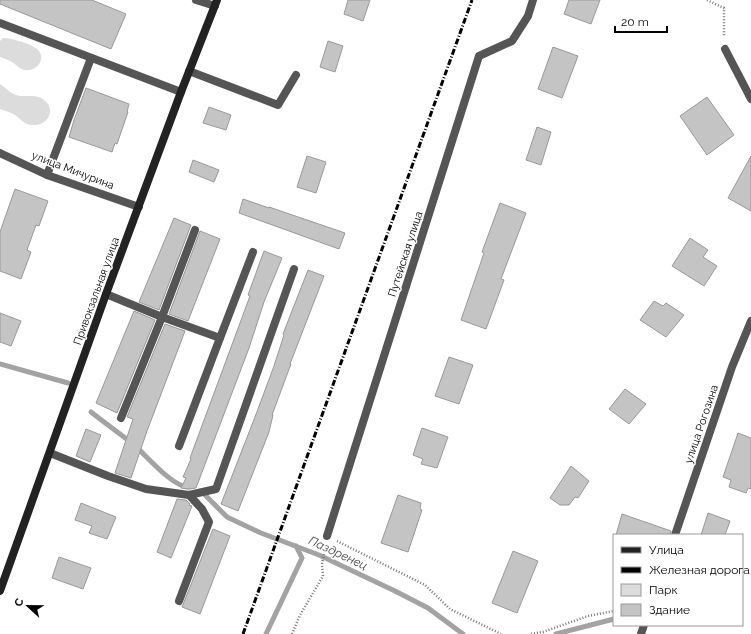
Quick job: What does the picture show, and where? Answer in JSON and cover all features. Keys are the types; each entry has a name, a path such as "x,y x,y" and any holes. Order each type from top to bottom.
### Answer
{"street":[{"path":"196,0 216,3"},
{"name":"Путейская улица","path":"327,536 479,56 512,41 528,16 533,0"},
{"name":"Привокзальная улица","path":"0,591 106,294 181,92 216,3"},
{"path":"0,23 181,92"},
{"path":"725,49 751,99"},
{"path":"47,174 91,58"},
{"path":"189,71 278,105 296,74"},
{"name":"улица Мичурина","path":"0,153 47,174 139,207"},
{"path":"121,418 195,230"},
{"path":"179,446 253,252"},
{"path":"50,452 108,476 146,489 189,495 216,489 294,269"},
{"path":"106,294 162,317 220,338"},
{"name":"улица Рогозина","path":"675,534 732,367 751,321"},
{"path":"179,601 209,522 202,509 189,495"}],"path":[{"path":"707,0 724,8 725,49"},
{"path":"327,536 425,585 450,609 501,634"},
{"path":"292,634 300,615 323,576 322,564 324,548"},
{"path":"531,634 544,632 588,616 613,611"}],"green space":[{"path":"3,38 32,46 38,50 41,61 33,69 25,70 0,57 0,41"},
{"path":"0,84 16,95 35,96 45,101 50,109 50,113 46,120 38,125 30,125 13,114 0,109"}],"building":[{"path":"0,0 92,0 126,14 111,49 0,4"},
{"path":"348,0 370,0 363,21 344,14"},
{"path":"569,0 600,0 591,24 564,14"},
{"path":"328,41 343,46 335,72 320,67"},
{"path":"553,47 578,56 562,98 538,89"},
{"path":"86,88 129,104 128,112 117,144 115,143 112,152 69,137"},
{"path":"707,97 734,135 707,155 680,116"},
{"path":"209,107 231,115 226,130 203,123"},
{"path":"537,127 551,132 541,165 526,160"},
{"path":"307,156 326,162 316,193 297,187"},
{"path":"751,156 751,211 728,198"},
{"path":"193,160 219,170 214,182 189,172"},
{"path":"15,189 48,201 39,226 36,225 27,250 31,252 21,279 0,271 0,232"},
{"path":"243,199 345,233 339,249 239,213"},
{"path":"500,203 526,213 501,279 504,280 486,329 461,320 484,253 482,252"},
{"path":"174,218 191,225 159,310 139,302"},
{"path":"200,231 220,239 188,321 169,314"},
{"path":"690,238 708,250 703,257 717,266 704,286 672,266"},
{"path":"264,251 282,258 264,302 249,348 196,488 181,488 186,478 183,477 191,459 190,458 250,296 248,295"},
{"path":"308,270 324,276 272,415 269,432 238,511 221,504 274,366 284,335 283,334"},
{"path":"654,301 663,306 666,303 684,315 666,337 640,320"},
{"path":"134,311 155,320 117,413 96,403"},
{"path":"0,313 21,321 11,346 0,342"},
{"path":"165,324 185,331 131,478 115,473 133,419 127,417"},
{"path":"449,357 473,365 459,404 435,396"},
{"path":"625,389 646,404 629,424 609,409"},
{"path":"422,428 448,437 437,468 421,464 423,459 413,455"},
{"path":"86,429 101,435 90,462 76,456"},
{"path":"738,433 751,438 751,489 748,488 746,493 729,487 731,480 723,477"},
{"path":"571,466 589,481 578,498 575,497 569,505 560,505 550,498"},
{"path":"398,495 421,503 420,509 422,510 408,552 381,543"},
{"path":"177,499 186,500 190,504 189,505 192,506 171,558 157,552"},
{"path":"81,503 116,517 107,539 89,533 92,526 75,520"},
{"path":"708,513 730,521 725,534 701,534"},
{"path":"622,514 671,531 670,534 616,534"},
{"path":"213,529 230,536 200,614 182,607"},
{"path":"513,551 538,561 517,613 492,603"},
{"path":"59,557 91,568 83,589 52,578"}],"waterway":[{"name":"Паздренец","path":"0,364 68,383"},
{"name":"Паздренец","path":"91,412 133,444 167,476 182,486 189,487"},
{"name":"Паздренец","path":"204,494 227,517 261,533 319,555 395,591 428,608 463,634"},
{"path":"266,634 302,558 296,546"},
{"name":"Паздренец","path":"556,634 613,619"}],"railway":[{"path":"243,634 472,0"}]}
